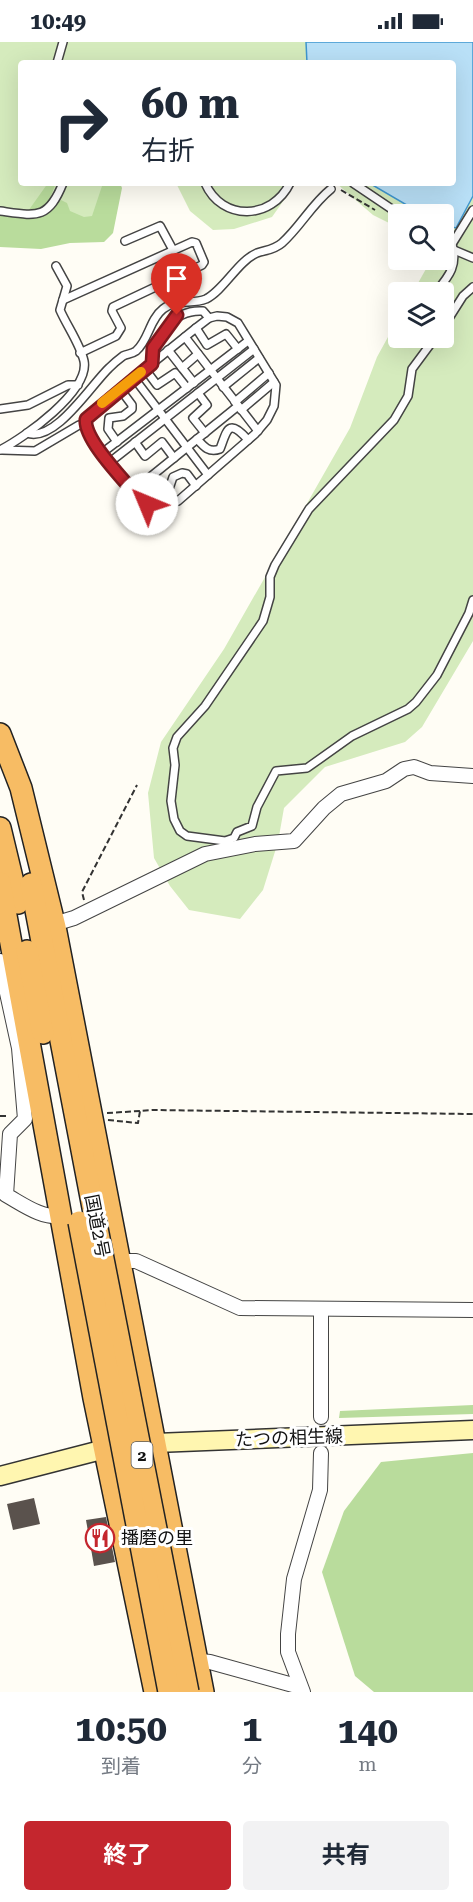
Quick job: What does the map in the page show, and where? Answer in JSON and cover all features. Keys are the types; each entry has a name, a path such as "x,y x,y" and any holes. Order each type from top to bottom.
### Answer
{"highway":[{"path":"0,734 21,788 98,1117 121,1261 203,1692"},
{"name":"国道2号","path":"0,761 10,790 25,856 79,1219 188,1692"},
{"name":"国道2号","path":"0,828 12,872 169,1692"},
{"path":"0,883 15,1000 79,1219 105,1449"},
{"name":"2","path":"105,1449 155,1692"}],"main road":[{"name":"たつの相生線","path":"0,1476 105,1449 156,1443 473,1430"}],"street":[{"path":"54,924 90,910 205,854 255,844 294,841 324,808 342,794 386,781 404,770 414,767 430,773 473,776"},
{"path":"0,961 15,1000 25,1107 25,1119 10,1134 6,1195 44,1216 79,1219"},
{"path":"121,1261 135,1261 240,1308 473,1310"},
{"path":"321,1309 321,1417"},
{"path":"302,1690 288,1652 288,1634 294,1579 320,1490 321,1453"},
{"path":"150,1666 197,1659 302,1690"}],"lane":[{"path":"58,60 63,42"},
{"path":"0,211 32,213 50,209 62,186"},
{"path":"207,186 216,201 222,205 253,212 278,201 288,186"},
{"path":"357,186 388,207"},
{"path":"27,433 35,436 46,432 78,404 109,368 123,356 135,352 154,318 163,309 175,302 202,300 213,295 232,273 255,253 268,251 281,244 331,189"},
{"path":"454,245 473,210"},
{"path":"125,241 160,226 173,250"},
{"path":"63,300 192,242 196,243 204,262 202,265 113,307 112,311 121,328 120,331 116,336 80,353"},
{"path":"454,248 473,258"},
{"path":"1,450 27,433 72,394 84,372 84,361 60,310 67,286 56,266"},
{"path":"443,282 452,270"},
{"path":"454,310 463,296 473,287"},
{"path":"190,385 175,373 158,385 149,366 153,348 177,315 192,310 202,311 209,318"},
{"path":"217,316 238,323 276,385 274,406 258,431 178,501 160,505 147,504 102,453 88,433 85,425 86,419 209,318 217,316"},
{"path":"196,328 207,345 226,334 238,349"},
{"path":"185,337 258,431"},
{"path":"102,453 248,340"},
{"path":"428,348 412,369 408,396 394,420 309,509 270,577 270,597 263,621 205,706 177,737 173,748 175,765 171,801 174,819 180,831 187,836 225,841 234,838 237,832 252,826 257,807 276,771 307,768 352,736 408,709 428,690 437,675 469,613 473,600"},
{"path":"168,350 182,368 190,385"},
{"path":"110,462 254,350"},
{"path":"182,368 198,354"},
{"path":"223,387 259,358"},
{"path":"238,406 269,373"},
{"path":"134,378 208,475"},
{"path":"133,490 238,406 274,382"},
{"path":"0,409 28,405 69,385 78,385"},
{"path":"117,442 108,429 110,418 123,416 132,409 132,405 120,389"},
{"path":"198,393 207,405 193,418 205,433"},
{"path":"1,450 35,451 44,448 79,425 85,425"},
{"path":"197,439 206,449 211,451 220,449 224,434 227,430 234,428 240,430 248,440"},
{"path":"135,442 145,456 162,442 174,458"},
{"path":"145,481 151,489 161,492 169,489 173,477 182,472 187,474 196,486"}],"path":[{"path":"331,189 339,190 380,213"},
{"path":"90,910 81,892 137,785"},
{"path":"98,1117 103,1120 138,1124 140,1111"},
{"path":"98,1117 140,1111 473,1114"}],"green space":[{"path":"0,42 473,42 473,641 422,727 405,742 325,767 284,808 278,842 263,890 240,919 189,910 170,886 154,858 148,793 161,742 224,649 350,428 377,357 388,337 388,348 454,348 454,282 419,282 425,270 454,270 454,204 388,204 388,222 373,215 339,186 456,186 456,60 18,60 18,186 116,186 110,216 0,243"},
{"path":"46,186 55,186 47,206 50,209 61,200 67,203 70,211 84,217 92,216 102,186 121,186 122,188 113,233 104,242 70,243 41,249 0,247 0,208 26,214"},
{"path":"178,186 294,186 272,217 234,229 213,230 190,211"},
{"path":"473,1405 473,1414 339,1418 340,1411"},
{"path":"473,1453 473,1692 374,1692 355,1676 322,1572 344,1511 381,1462"}],"water":[{"path":"306,42 473,42 473,196 456,228 454,228 454,204 405,204 374,186 456,186 456,60 307,60"}],"building":[{"path":"34,1498 40,1524 13,1530 7,1504"},
{"path":"106,1517 115,1562 94,1566 86,1520"}],"slow traffic":[{"path":"102,403 141,372"}],"place":[{"name":"播磨の里","path":"100,1538"}],"route":[{"path":"147,504 138,497 91,439 85,425 86,419 92,412 152,364 153,348 177,315"}]}
